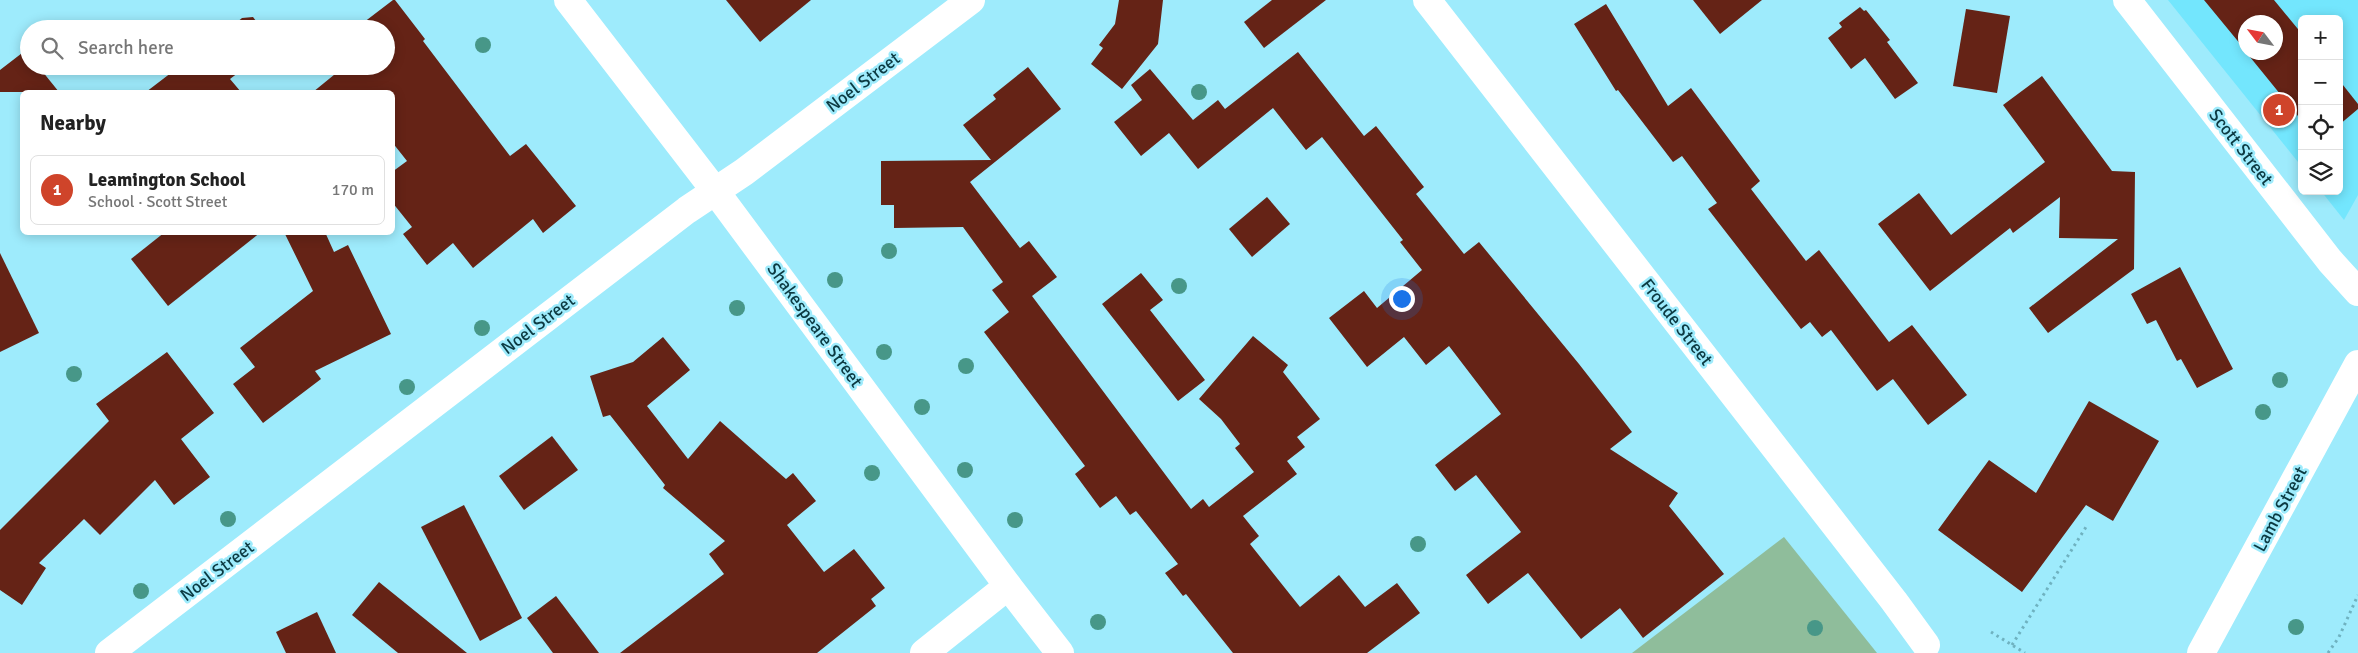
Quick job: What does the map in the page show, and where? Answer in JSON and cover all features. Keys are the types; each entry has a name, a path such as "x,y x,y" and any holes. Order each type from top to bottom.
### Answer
{"street":[{"name":"Shakespeare Street","path":"568,0 716,192 1008,586 1060,653"},
{"name":"Noel Street","path":"109,653 679,216 716,192 970,0"},
{"name":"Froude Street","path":"1427,0 1894,601 1926,645"},
{"name":"Scott Street","path":"2127,0 2330,262 2358,292"},
{"name":"Lamb Street","path":"2201,653 2358,364"},
{"path":"924,653 1008,586"}],"path":[{"path":"2012,645 2086,527"},
{"path":"2328,653 2339,637 2358,595"},
{"path":"1991,632 2026,653"}],"shaded area":[{"path":"2168,0 2358,0 2358,195 2344,220 2324,195 2343,195 2343,15 2298,15 2298,162"}],"green space":[{"path":"1784,537 1877,653 1632,653"}],"building":[{"path":"395,0 425,39 423,41 510,156 526,144 576,206 543,233 533,219 473,268 453,243 427,265 403,234 412,227 395,206 395,170 407,161 395,146 395,90 315,90 334,75 395,75 395,20 367,20"},
{"path":"726,0 811,0 760,42"},
{"path":"1119,0 1163,0 1158,44 1122,89 1091,64 1103,48 1099,45 1115,24"},
{"path":"1272,0 1326,0 1264,48 1244,22"},
{"path":"1693,0 1762,0 1720,34"},
{"path":"2204,0 2274,0 2298,29 2298,116 2252,60 2283,60 2283,15 2238,15 2238,41"},
{"path":"1606,4 1668,106 1691,88 1760,181 1751,189 1806,261 1819,250 1889,342 1912,325 1967,395 1928,425 1893,379 1877,391 1831,330 1822,337 1810,322 1801,329 1708,209 1717,203 1682,156 1673,162 1618,90 1616,91 1574,24"},
{"path":"1860,7 1864,11 1866,10 1890,40 1887,42 1918,83 1895,99 1865,58 1851,69 1828,38 1842,27 1839,23"},
{"path":"1966,9 2010,16 1997,93 1953,86"},
{"path":"253,17 255,20 240,20"},
{"path":"1298,52 1364,136 1376,126 1424,187 1416,194 1464,254 1479,242 1579,364 1632,432 1610,449 1678,493 1669,506 1724,574 1643,638 1620,608 1581,639 1528,573 1488,604 1466,575 1521,532 1476,475 1455,491 1435,465 1501,414 1449,346 1426,365 1404,337 1367,367 1329,318 1364,291 1377,308 1422,270 1400,242 1403,240 1322,137 1306,150 1273,108 1198,169 1169,133 1141,156 1114,122 1142,100 1131,85 1150,69 1193,120 1218,100 1225,109"},
{"path":"20,55 20,75 45,75 57,90 0,92 0,70"},
{"path":"1028,67 1061,109 970,182 1020,248 1029,241 1057,277 1032,296 1191,509 1203,499 1209,507 1254,472 1235,448 1240,444 1221,419 1199,399 1253,336 1288,365 1283,372 1320,419 1297,437 1305,447 1287,461 1297,474 1243,516 1259,536 1250,544 1300,607 1339,575 1365,607 1397,583 1420,613 1367,653 1233,653 1186,594 1183,596 1165,573 1178,564 1136,511 1130,515 1116,496 1100,508 1075,474 1085,466 984,332 1009,312 992,290 1003,282 963,227 894,228 894,205 881,205 881,161 991,160 963,125 996,99 993,95"},
{"path":"168,75 235,75 230,79 239,90 149,90"},
{"path":"2042,76 2112,171 2135,172 2134,269 2048,333 2029,308 2118,239 2059,238 2060,197 2013,233 2010,228 1930,291 1878,224 1919,193 1951,235 2045,162 2003,105"},
{"path":"2343,85 2358,104 2358,109 2343,122"},
{"path":"1267,197 1290,224 1252,257 1229,229"},
{"path":"161,235 257,235 168,306 131,259"},
{"path":"285,235 326,235 334,252 348,245 391,334 315,371 321,379 263,423 233,384 255,367 240,348 313,291"},
{"path":"0,253 39,333 0,352"},
{"path":"2180,267 2233,369 2197,388 2181,359 2177,361 2156,320 2147,324 2131,294"},
{"path":"1141,273 1163,300 1150,310 1205,380 1178,401 1102,304"},
{"path":"663,337 690,370 647,406 688,459 720,421 786,479 793,473 816,501 787,525 824,572 854,549 885,588 871,599 876,606 817,653 620,653 724,574 709,554 725,541 663,488 665,485 610,415 603,417 590,376 633,362"},
{"path":"167,352 214,413 181,439 210,477 174,505 155,480 100,535 84,519 39,563 46,568 22,605 0,590 0,530 109,421 96,404"},
{"path":"2089,401 2159,441 2113,521 2086,505 2022,592 1938,530 1989,460 2036,493"},
{"path":"552,436 578,470 524,510 499,476"},
{"path":"464,505 522,618 480,641 421,527"},
{"path":"379,582 467,653 398,653 352,615"},
{"path":"556,596 599,653 553,653 527,618"},
{"path":"317,612 336,653 286,653 276,632"}],"place":[{"name":"Leamington School","path":"2279,110"}]}
